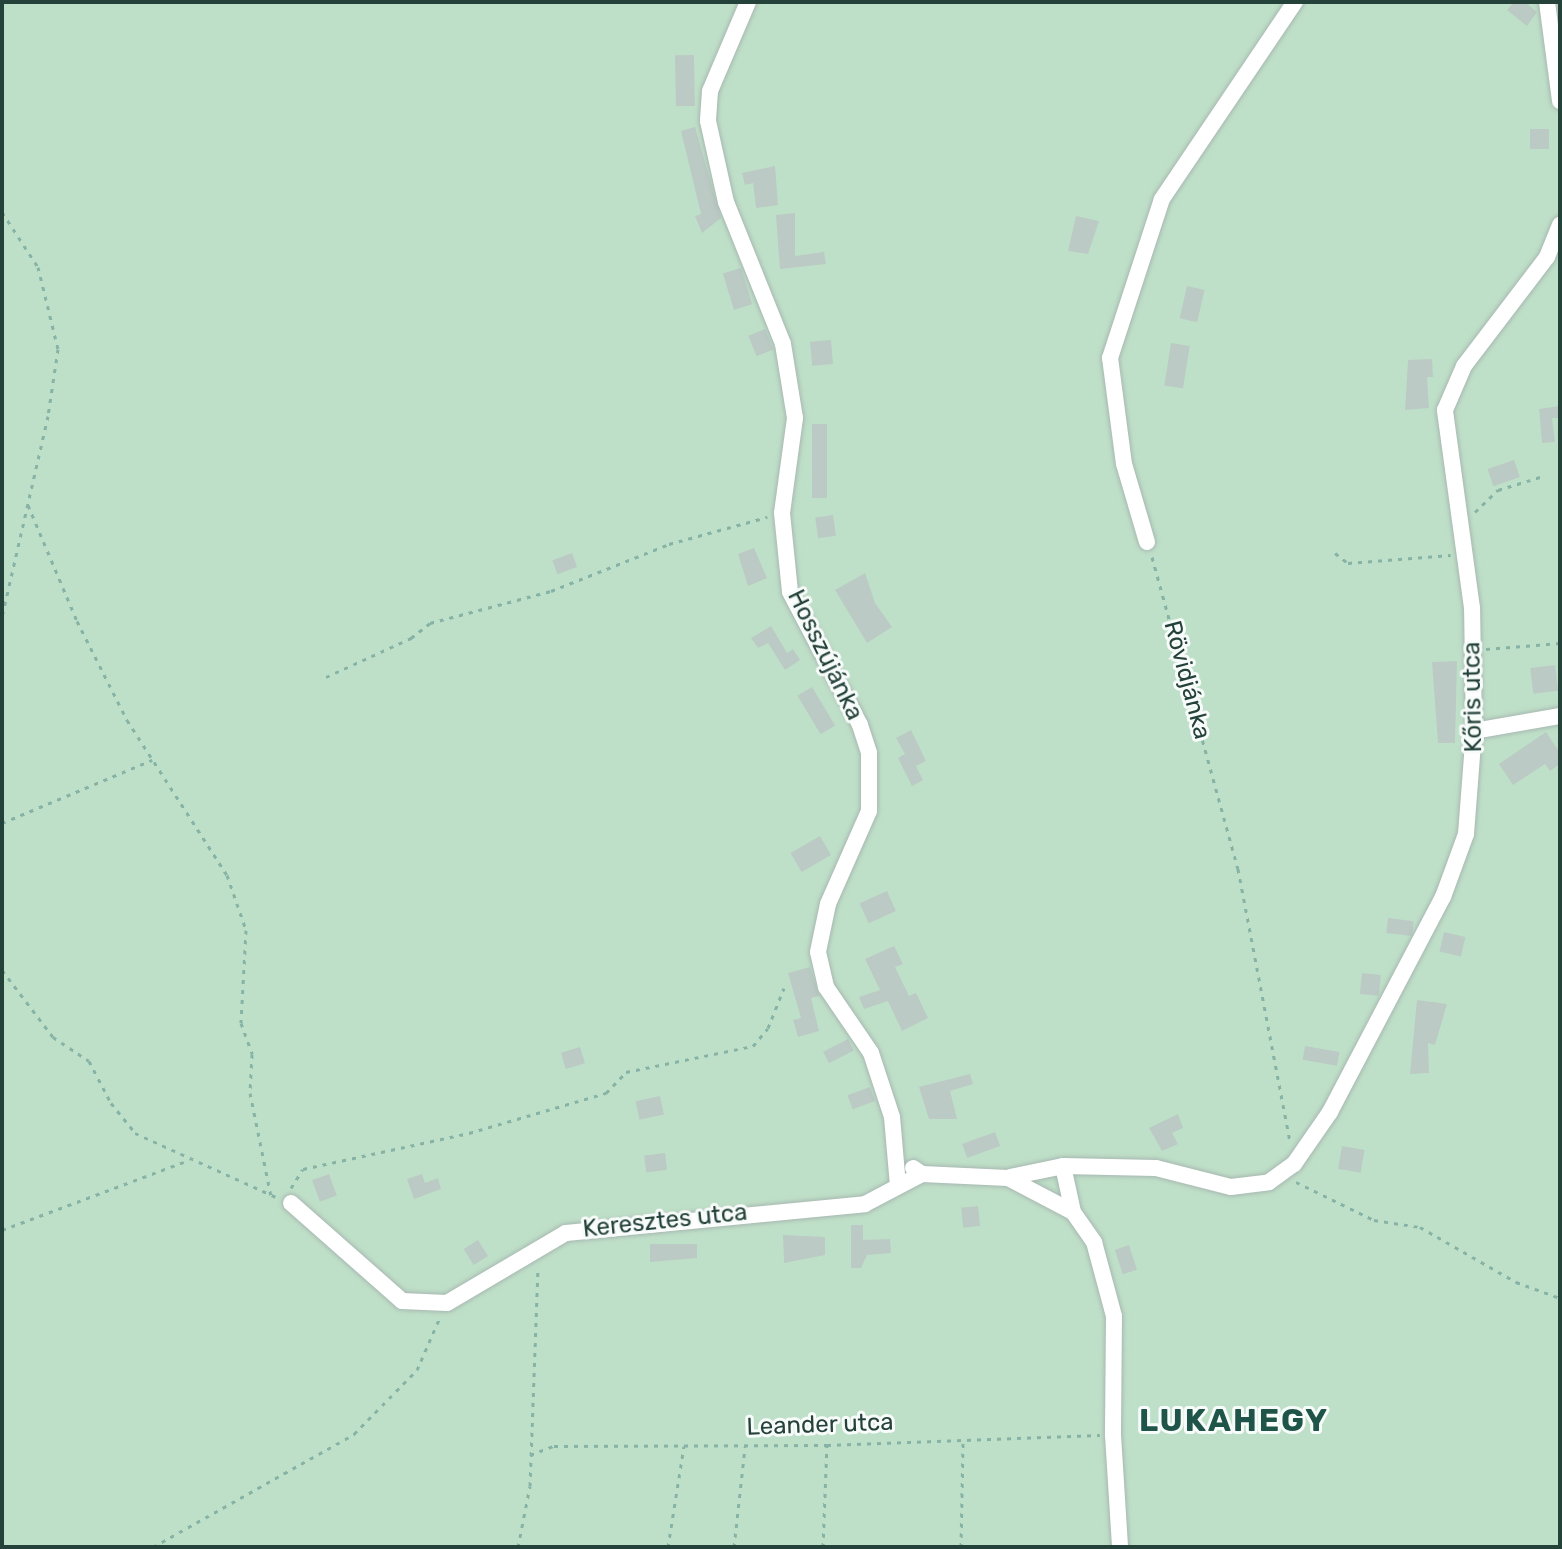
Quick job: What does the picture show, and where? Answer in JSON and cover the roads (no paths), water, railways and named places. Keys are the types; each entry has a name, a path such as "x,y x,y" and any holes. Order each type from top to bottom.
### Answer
{"street":[{"name":"Hosszújánka","path":"748,2 707,107 726,202 781,329 796,433 782,513 790,592 860,725 871,770 869,811 828,904 819,962 832,998 871,1053 892,1117 898,1159"},
{"path":"1147,542 1124,464 1110,358 1162,199 1295,2"},
{"path":"1547,2 1560,101"},
{"name":"Kőris utca","path":"1063,1166 1156,1168 1231,1187 1278,1176 1294,1164 1318,1134 1443,897 1466,834 1474,731 1466,553 1445,421 1450,389 1482,339 1547,257 1560,224"},
{"path":"1474,731 1560,716"},
{"path":"898,1159 898,1185"},
{"name":"Keresztes utca","path":"898,1159 922,1174"},
{"path":"1008,1178 1063,1166 1073,1212"},
{"name":"Keresztes utca","path":"291,1203 402,1301 447,1303 539,1245 596,1227 865,1204 922,1174 1008,1178 1073,1212 1094,1242 1112,1297 1113,1435 1120,1547"}],"district":[{"name":"LUKAHEGY","path":"1234,1420"}]}
